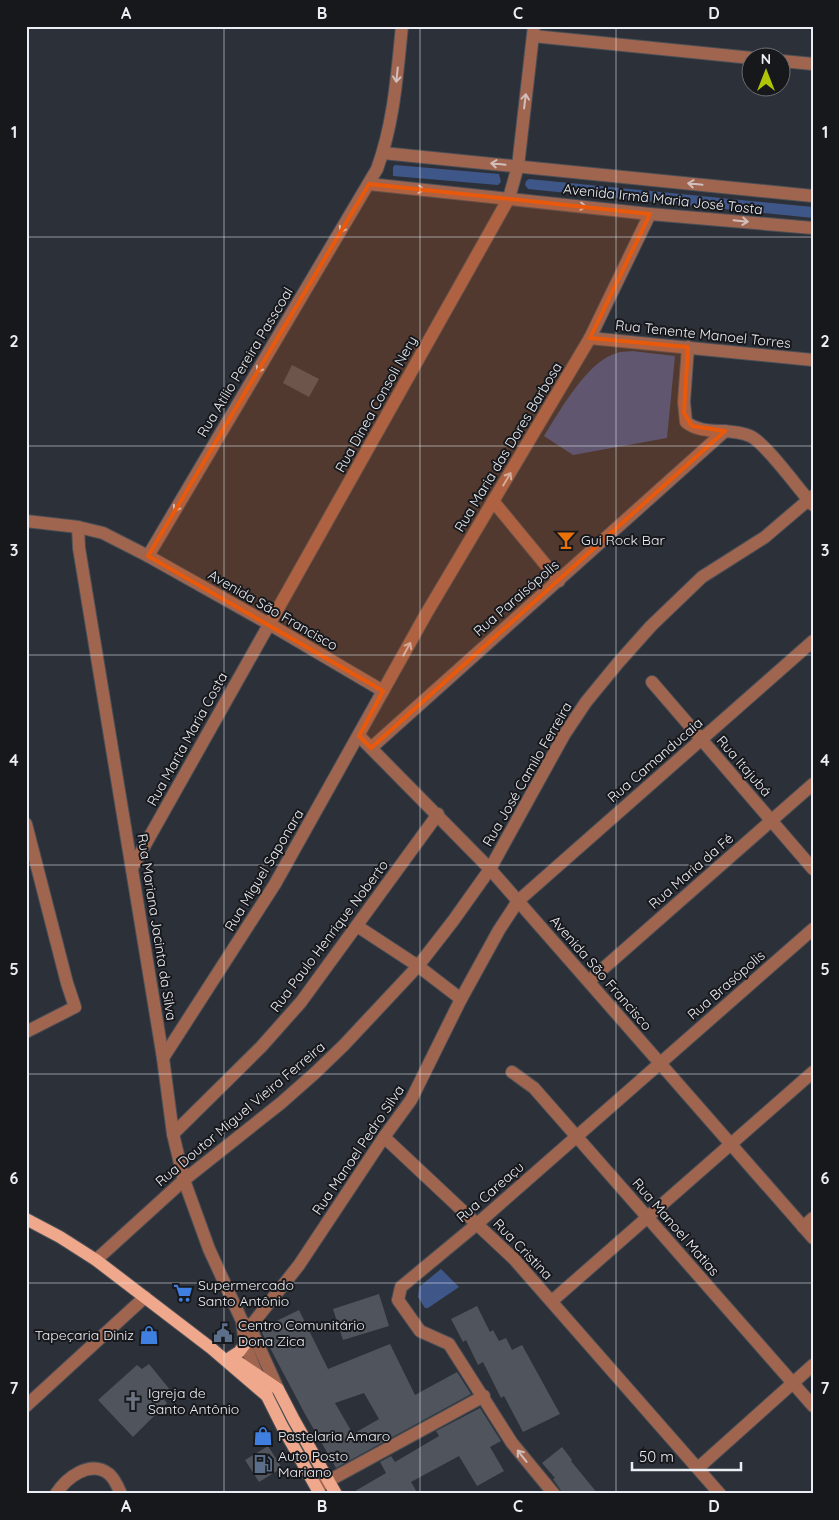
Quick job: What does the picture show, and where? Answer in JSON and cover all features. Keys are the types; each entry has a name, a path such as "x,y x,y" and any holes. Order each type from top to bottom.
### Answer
{"main road":[{"path":"26,1219 60,1237 96,1260 272,1393"},
{"path":"231,1357 239,1352 245,1344"},
{"path":"211,1348 231,1357 258,1377 272,1393 288,1423 294,1447 318,1491"},
{"path":"288,1423 305,1440 336,1494"},
{"path":"294,1447 305,1440"}],"street":[{"path":"369,184 383,153 393,111 402,26"},
{"path":"509,198 518,166 534,31 742,57"},
{"path":"792,62 813,64"},
{"name":"Avenida Irmã Maria José Tosta","path":"383,153 813,196"},
{"name":"Avenida Irmã Maria José Tosta","path":"369,184 650,214 813,228"},
{"name":"Rua Atílio Pereira Passcoal","path":"148,556 369,184"},
{"name":"Rua Dinea Consoli Nery","path":"269,624 509,198"},
{"name":"Rua Maria das Dores Barbosa","path":"383,692 426,614 590,338 650,214"},
{"name":"Rua Tenente Manoel Torres","path":"590,338 813,360"},
{"path":"688,348 684,402 686,422 700,429 740,432 754,438 811,500"},
{"name":"Rua Paraisópolis","path":"371,748 725,431"},
{"name":"Rua José Camilo Ferreira","path":"490,869 564,735 586,702 618,663 651,626 702,577 765,537 811,500"},
{"path":"493,501 559,581"},
{"name":"Avenida São Francisco","path":"26,521 78,527 102,533 148,556 269,624 383,692"},
{"name":"Rua Mariana Jacinta da Silva","path":"78,527 79,548 163,1058 173,1134 184,1180 209,1249 246,1324 272,1393"},
{"name":"Rua Marta Maria Costa","path":"132,868 269,624"},
{"name":"Rua Camanducaia","path":"518,901 813,641"},
{"name":"Rua Itajubá","path":"652,682 813,869"},
{"name":"Rua Miguel Saponara","path":"163,1058 275,884 383,692"},
{"name":"Avenida São Francisco","path":"359,736 438,814 490,869 813,1238"},
{"name":"Rua Maria da Fé","path":"588,981 813,784"},
{"name":"Rua Paulo Henrique Noberto","path":"173,1134 302,1002 438,814"},
{"path":"26,824 67,983 75,1007 26,1032"},
{"name":"Rua Doutor Miguel Vieira Ferreira","path":"96,1260 184,1180 281,1103 344,1045 418,966 490,869"},
{"name":"Rua Manoel Pedro Silva","path":"246,1324 300,1265 384,1137 411,1100 461,999 499,930 518,901"},
{"path":"358,926 418,966 461,999"},
{"name":"Rua Brasópolis","path":"660,1063 813,929"},
{"name":"Rua Careaçu","path":"484,1396 449,1344 420,1330 398,1300 402,1287 477,1224 660,1063"},
{"name":"Rua Manoel Matias","path":"512,1072 534,1088 813,1406"},
{"path":"552,1301 813,1072"},
{"name":"Rua Cristina","path":"384,1137 514,1259 720,1494"},
{"path":"803,1227 813,1218"},
{"path":"26,1406 146,1297"},
{"name":"Rua Mariana Jacinta da Silva","path":"246,1324 245,1344 258,1377"},
{"path":"698,1468 813,1365"},
{"path":"318,1491 329,1481 484,1396 512,1443 554,1494"},
{"path":"56,1494 67,1480 79,1472 93,1469 108,1474 114,1480 121,1494"}],"highlighted area":[{"path":"369,184 650,214 590,338 688,347 684,413 692,426 725,431 371,748 359,736 383,691 148,556"}],"shaded area":[{"path":"395,165 499,174 501,182 498,185 393,176 393,167"},
{"path":"529,179 813,207 813,218 528,189 525,185"},
{"path":"632,351 675,356 667,438 573,455 544,436 575,388 595,366 617,353"},
{"path":"441,1269 459,1287 428,1308 425,1308 418,1297 419,1287"}],"building":[{"path":"292,365 319,379 309,397 283,383"},
{"path":"379,1294 389,1326 343,1340 333,1309"},
{"path":"477,1306 490,1332 493,1330 499,1341 506,1338 512,1350 522,1345 560,1414 523,1432 504,1396 501,1398 483,1362 478,1365 466,1340 463,1342 451,1319"},
{"path":"299,1310 328,1369 390,1344 415,1395 457,1372 471,1394 336,1468 260,1329","holes":["364,1393 379,1419 353,1434 335,1403"]},
{"name":"Igreja de Santo Antônio","path":"149,1364 171,1391 162,1397 167,1403 133,1437 98,1400 137,1365 142,1369"},
{"path":"480,1408 501,1441 490,1447 504,1471 477,1486 459,1456 411,1482 418,1494 350,1494 386,1473 380,1462 391,1456 395,1462 439,1436 436,1431"},
{"name":"Auto Posto Mariano","path":"268,1446 282,1468 259,1482 245,1460"},
{"path":"562,1447 598,1494 562,1494 553,1479 555,1478 542,1463"}],"place":[{"name":"Gui Rock Bar","path":"566,540"},
{"name":"Supermercado Santo Antônio","path":"183,1293"},
{"name":"Centro Comunitário Dona Zica","path":"223,1333"},
{"name":"Tapeçaria Diniz","path":"149,1335"},
{"name":"Igreja de Santo Antônio","path":"133,1401"},
{"name":"Pastelaria Amaro","path":"263,1436"},
{"name":"Auto Posto Mariano","path":"263,1464"}]}
